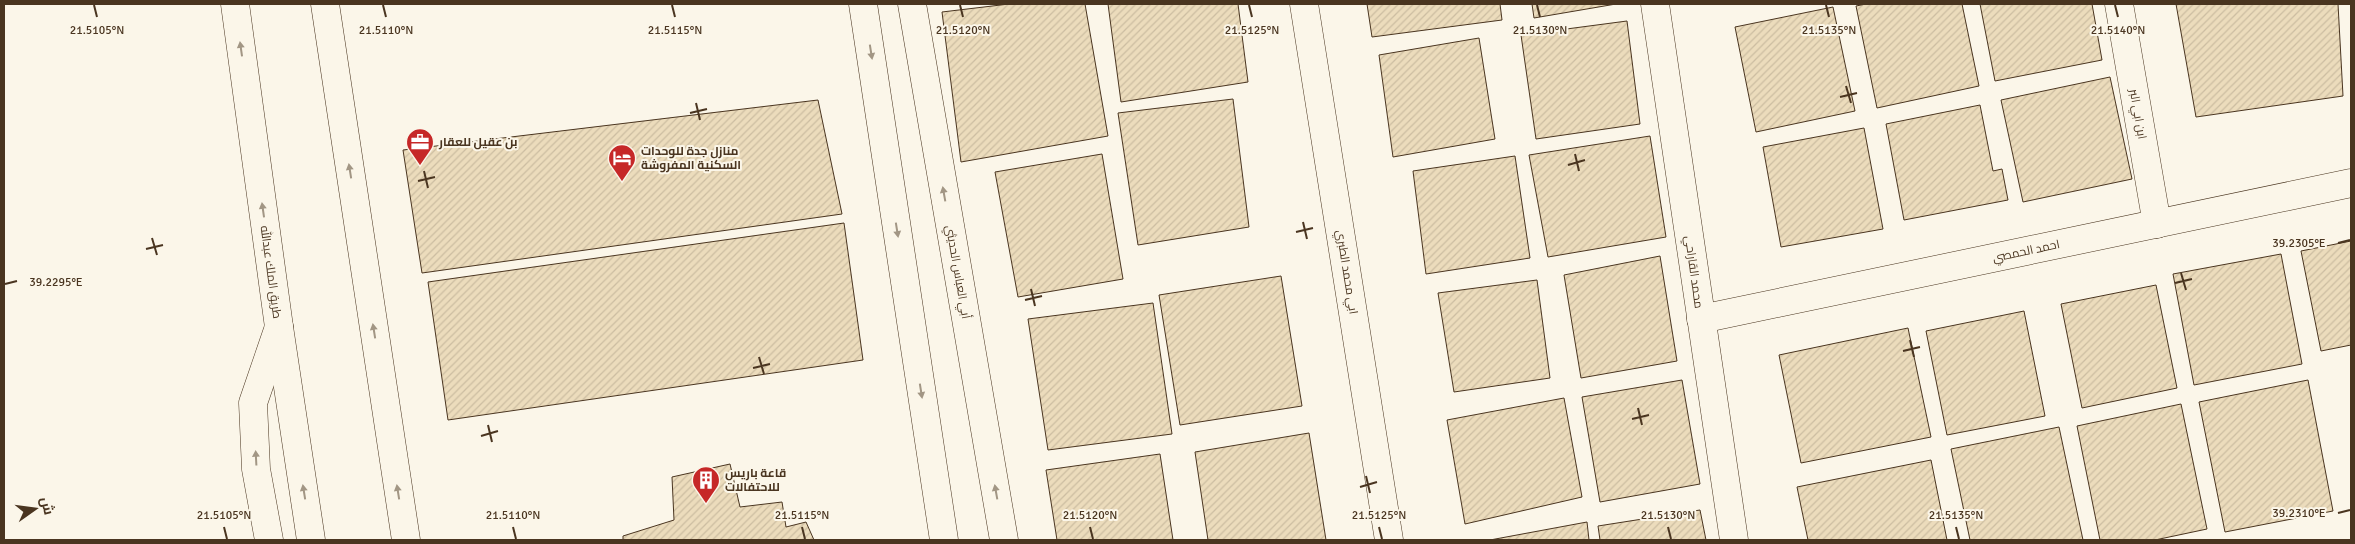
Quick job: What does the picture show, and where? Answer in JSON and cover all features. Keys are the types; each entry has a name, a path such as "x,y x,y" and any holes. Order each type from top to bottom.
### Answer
{"main road":[{"name":"طريق الملك عبدالله","path":"235,4 278,327 312,540"},
{"path":"324,4 406,540"},
{"path":"863,4 944,540"},
{"name":"أبي العباس الحديثي","path":"912,4 1004,540"},
{"name":"ابي محمد الطبري","path":"1304,4 1389,540"},
{"name":"محمد القاراحي","path":"1655,4 1734,540"},
{"name":"ابن ابي البر","path":"2119,4 2157,224"},
{"name":"احمد الحمصي","path":"1701,319 2351,183"},
{"path":"269,540 256,469 252,403 278,327"}],"building":[{"path":"1009,4 1085,4 1108,136 961,162 942,12"},
{"path":"1108,4 1238,4 1248,82 1121,102"},
{"path":"1367,4 1500,4 1502,20 1372,37"},
{"path":"1532,4 1616,4 1534,18"},
{"path":"1866,4 1962,4 1979,86 1877,108 1856,6"},
{"path":"1980,4 2092,4 2102,60 1995,81"},
{"path":"2176,4 2338,4 2343,96 2196,117"},
{"path":"1833,7 1855,111 1756,132 1735,27"},
{"path":"1627,21 1640,124 1536,139 1521,35"},
{"path":"1479,38 1495,139 1393,157 1379,55"},
{"path":"2110,77 2132,179 2023,202 2001,100"},
{"path":"1233,99 1249,227 1138,245 1118,113"},
{"name":"منازل جدة للوحدات السكنية المفروشة","path":"818,100 842,214 422,273 403,150"},
{"path":"1980,105 1993,171 2002,169 2008,200 1904,220 1886,124"},
{"path":"1864,128 1883,229 1781,247 1763,147"},
{"path":"1650,136 1666,237 1548,257 1529,155"},
{"path":"1102,154 1123,279 1018,297 995,172"},
{"path":"1515,156 1530,258 1426,274 1413,171"},
{"path":"844,223 863,360 448,420 428,282"},
{"path":"2351,241 2351,345 2321,351 2301,251"},
{"path":"2281,254 2302,364 2194,385 2173,274"},
{"path":"1660,256 1677,361 1581,378 1564,275"},
{"path":"1281,276 1302,406 1180,425 1159,295"},
{"path":"1537,280 1550,378 1454,392 1438,293"},
{"path":"2156,285 2177,388 2082,408 2061,304"},
{"path":"1153,303 1172,434 1048,450 1028,319"},
{"path":"2024,311 2045,416 1947,435 1926,331"},
{"path":"1908,328 1931,437 1801,463 1779,355"},
{"path":"1682,380 1700,484 1600,502 1582,397"},
{"path":"2308,380 2333,511 2225,532 2199,402"},
{"path":"1564,398 1582,497 1465,524 1447,420"},
{"path":"2181,404 2207,529 2155,540 2100,540 2077,426"},
{"path":"2059,427 2083,540 1970,540 1951,449"},
{"path":"1309,433 1326,540 1208,540 1195,452"},
{"path":"1160,454 1173,540 1057,540 1046,470"},
{"path":"1931,460 1947,540 1808,540 1797,487"},
{"name":"قاعة باريس للاحتفالات","path":"730,464 740,507 782,502 786,527 806,522 814,540 623,540 623,536 674,520 672,477"},
{"path":"1700,510 1706,540 1600,540 1598,526"},
{"path":"1587,522 1589,540 1490,540"}],"place":[{"name":"بن عقيل للعقار","path":"420,166"},
{"name":"منازل جدة للوحدات السكنية المفروشة","path":"622,182"},
{"name":"قاعة باريس للاحتفالات","path":"706,504"}]}
